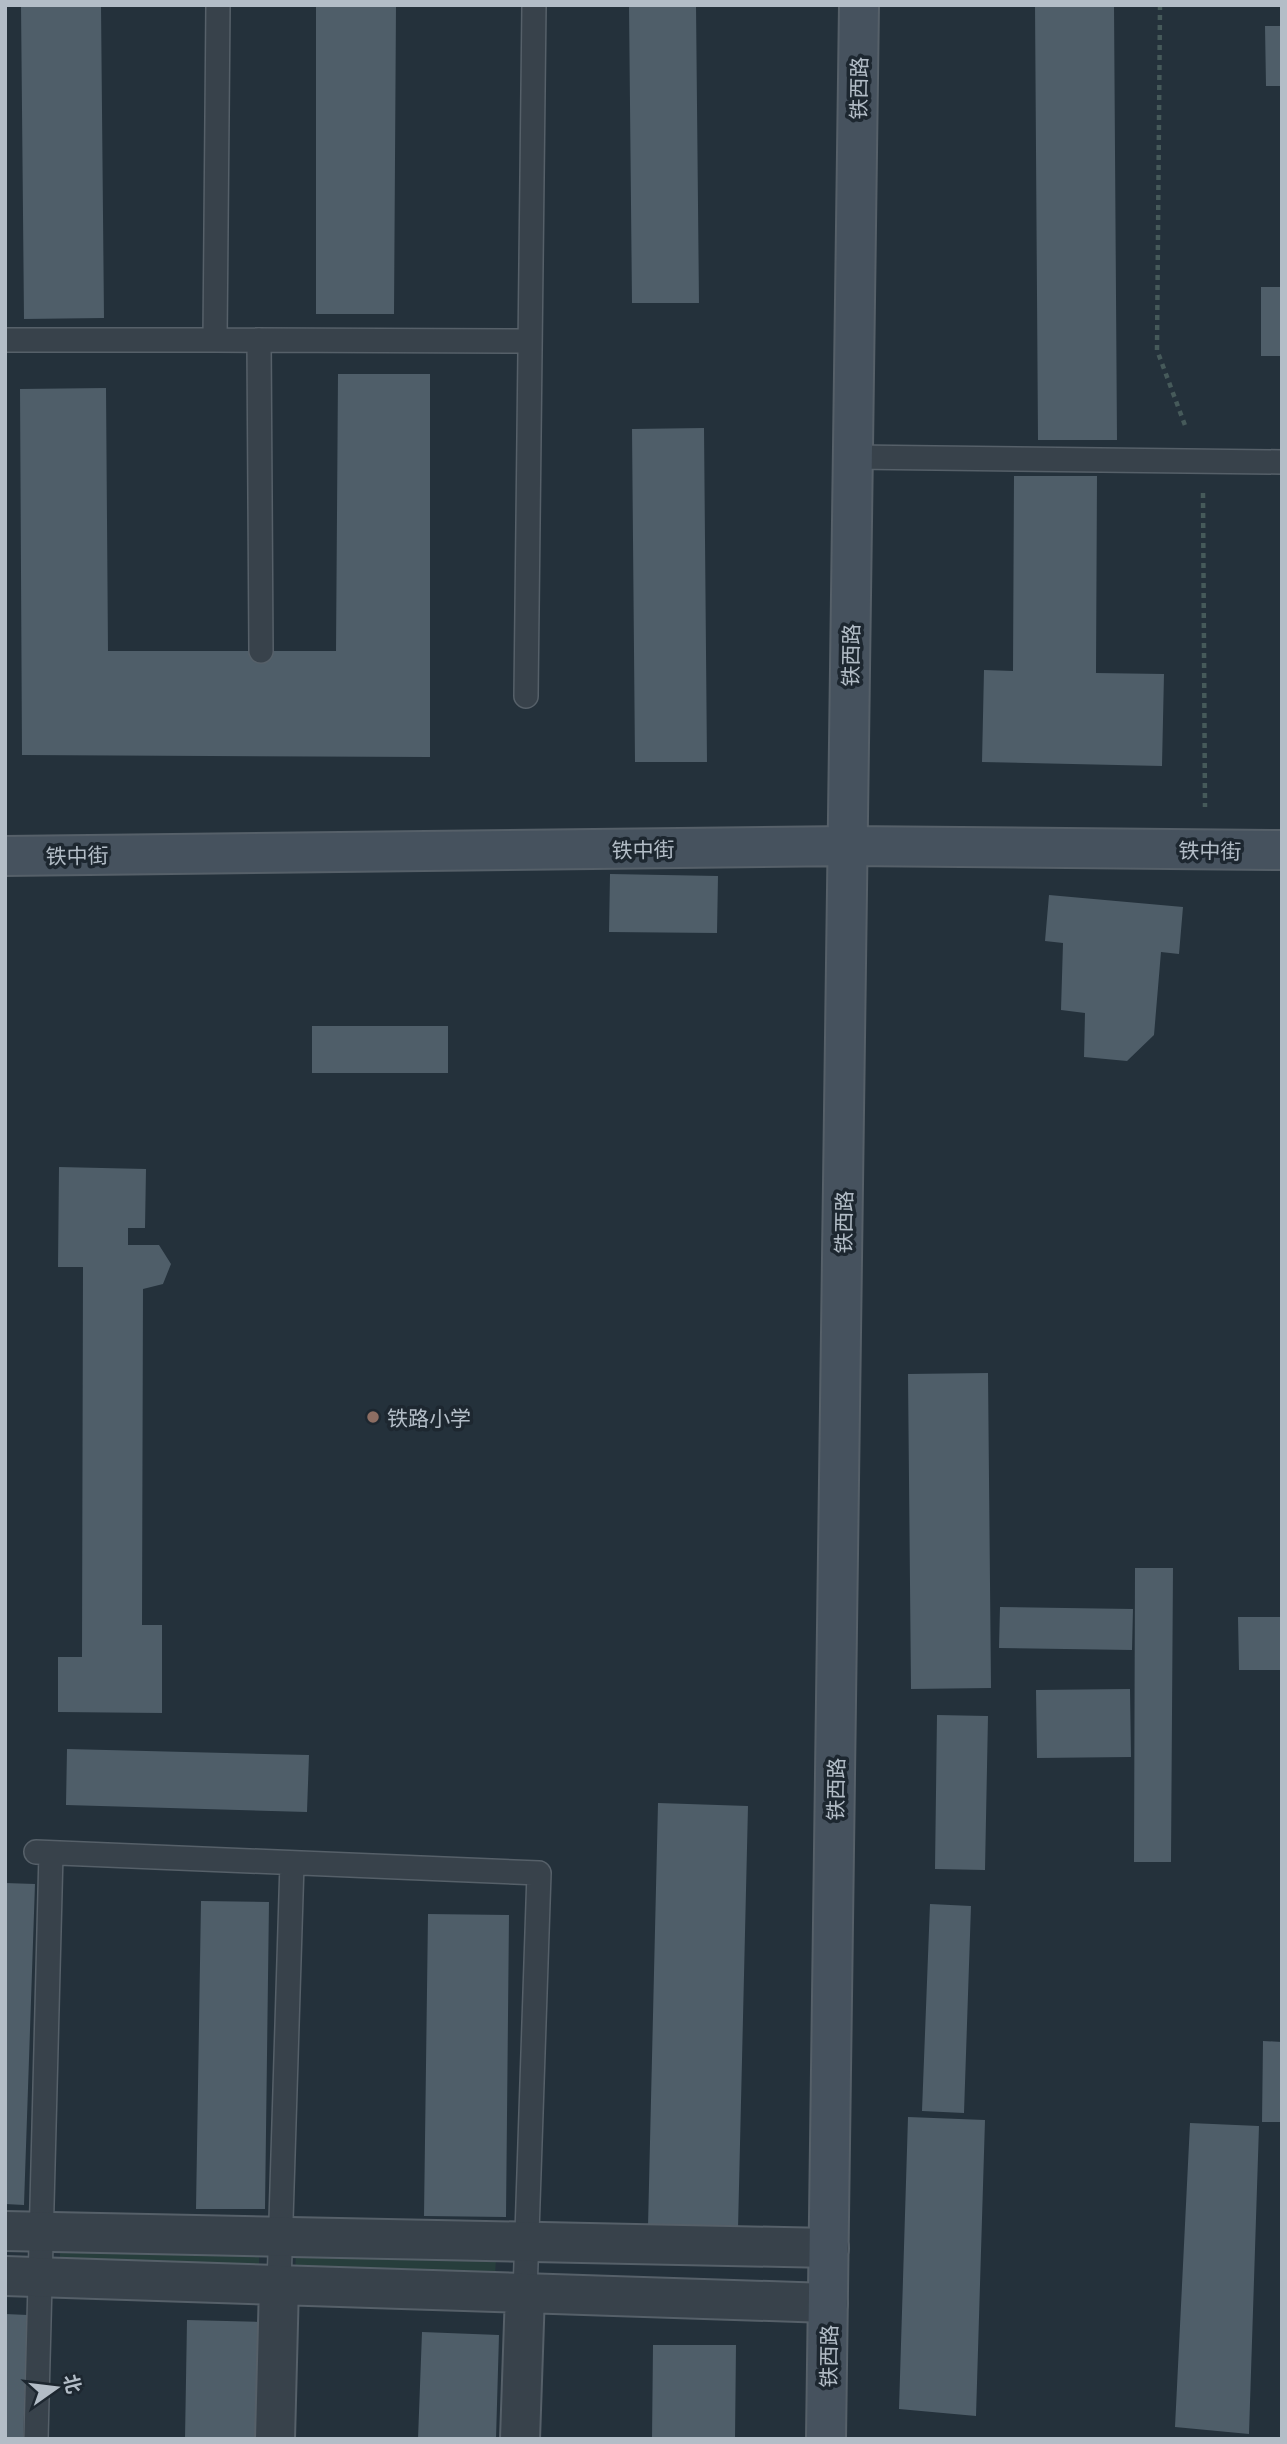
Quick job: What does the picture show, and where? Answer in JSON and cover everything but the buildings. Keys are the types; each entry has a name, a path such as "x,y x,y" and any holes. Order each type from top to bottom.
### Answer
{"street":[{"name":"铁西路","path":"826,2439 859,5"},
{"name":"铁中街","path":"5,856 848,846 1282,850"},
{"path":"23,2231 829,2248"},
{"path":"23,2276 828,2303"},
{"path":"275,2439 279,2285"},
{"path":"520,2439 525,2293"}],"lane":[{"path":"215,340 218,5"},
{"path":"526,696 534,5"},
{"path":"5,340 530,341"},
{"path":"259,340 261,651"},
{"path":"853,457 1282,462"},
{"path":"36,2439 23,2276 23,2231 44,1853 539,1873 525,2293"},
{"path":"279,2285 292,1863"}],"green space":[{"path":"60,2246 259,2249 259,2269 60,2265"},
{"path":"296,2251 496,2258 495,2278 295,2271"}],"place":[{"name":"铁路小学","path":"373,1417"}]}
